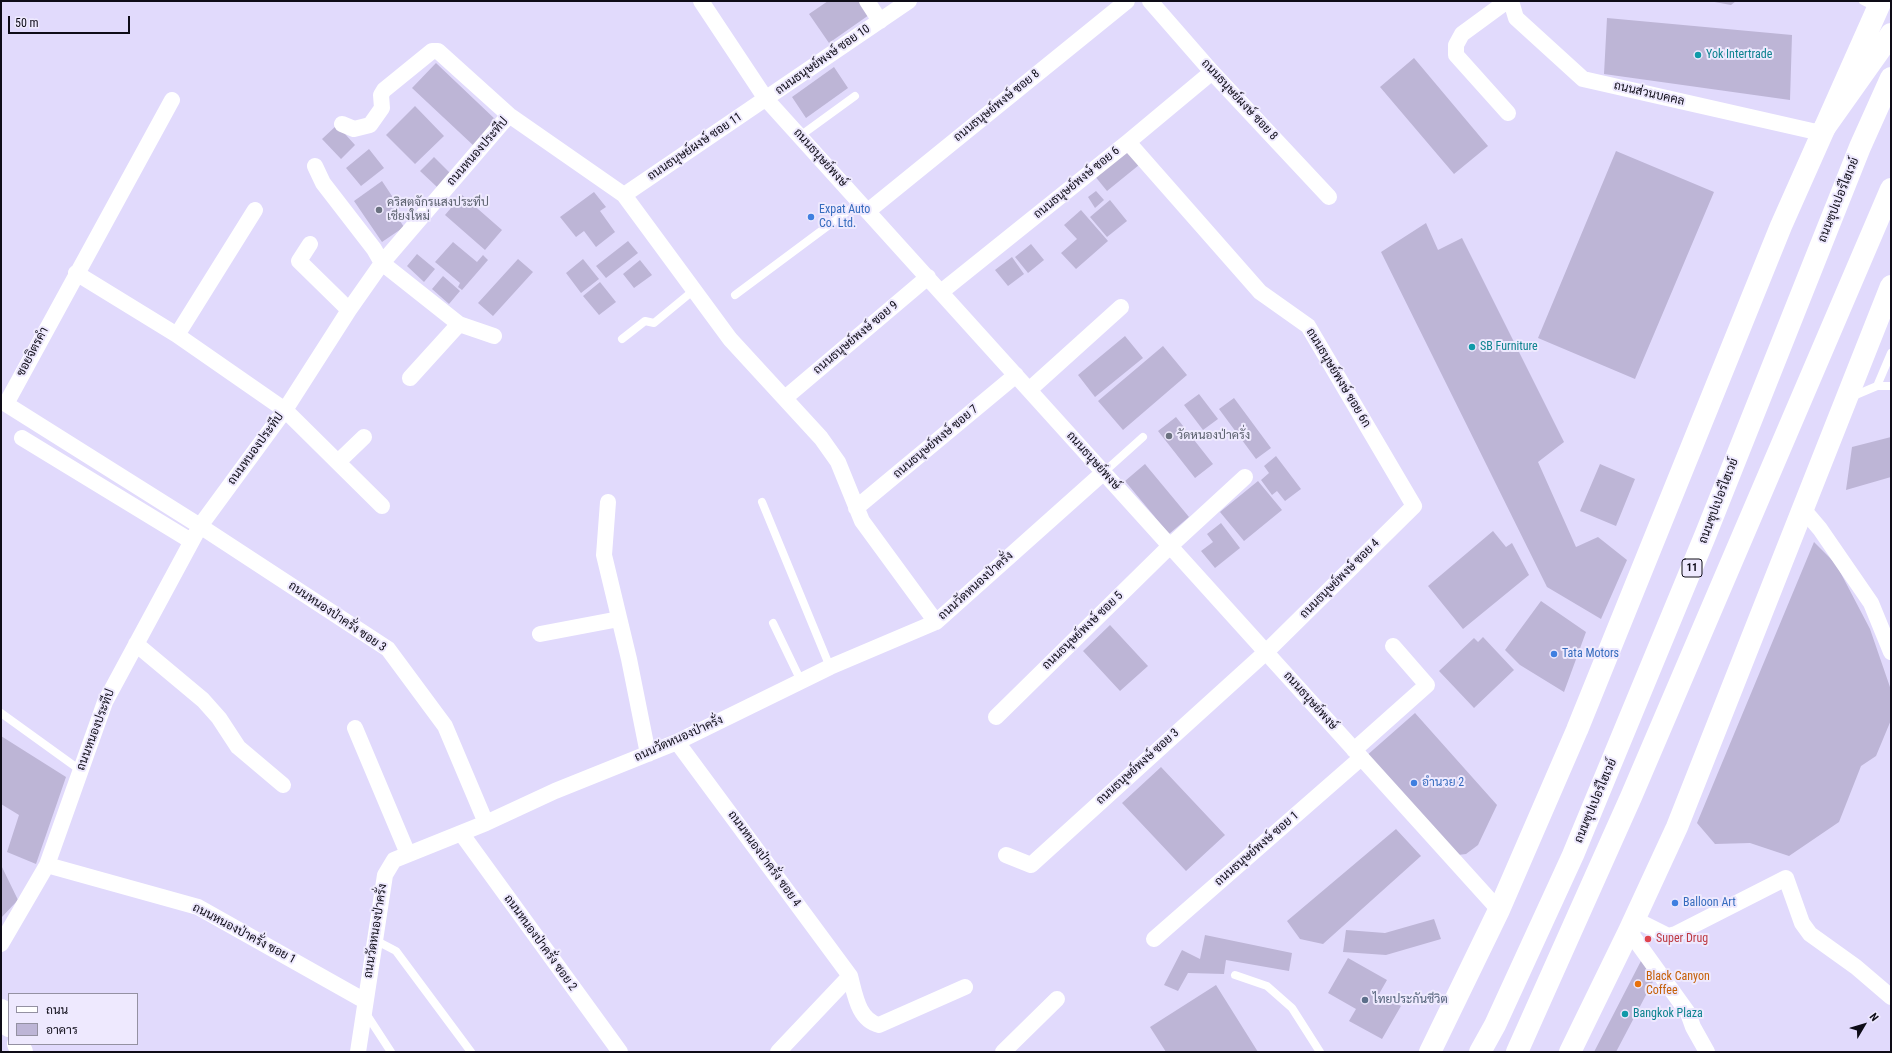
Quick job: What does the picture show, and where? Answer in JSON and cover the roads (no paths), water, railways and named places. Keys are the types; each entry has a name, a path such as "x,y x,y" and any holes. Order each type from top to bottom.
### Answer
{"main road":[{"path":"1430,1052 1499,910 1577,730 1781,226 1822,133 1874,4"},
{"path":"1822,133 1891,34"},
{"name":"ถนนซุปเปอร์ไฮเวย์","path":"1480,1052 1495,1025 1576,848 1705,536 1858,154 1891,78"},
{"path":"1517,1052 1631,797 1891,188"},
{"path":"1570,1052 1632,925 1677,828 1891,286"},
{"path":"1,1010 8,1024"}],"street":[{"name":"ถนนธนุษย์พงษ์","path":"701,1 766,99 1499,910"},
{"name":"ถนนธนุษย์พงษ์ ซอย 10","path":"867,1 880,21"},
{"name":"ถนนธนุษย์พงษ์ ซอย 10","path":"766,99 909,1"},
{"name":"ถนนธนุษย์พงษ์ ซอย 8","path":"864,207 1127,1"},
{"name":"ถนนธนุษย์ผงษ์ ซอย 8","path":"1150,1 1212,72 1329,197"},
{"path":"1507,1 1462,34 1456,45 1456,55 1508,113"},
{"name":"ถนนส่วนบคคล","path":"1511,1 1516,18 1583,79 1822,133"},
{"path":"342,124 354,129 370,125 382,108 381,95 384,90 435,50 438,51 509,115"},
{"name":"ถนนธนุษย์พงษ์ ซอย 6","path":"941,292 1128,142 1212,72"},
{"name":"ถนนธนุษย์ผงษ์ ซอย 11","path":"624,195 766,99"},
{"name":"ซอยจิตรคำ","path":"172,100 76,273 6,404 200,526"},
{"name":"ถนนหนองประทีป","path":"1,944 47,865 105,702 200,526 284,410 349,310 382,263 509,115 624,195 730,339 821,438 838,462 862,521 936,622"},
{"name":"ถนนธนุษย์พงษ์ ซอย 6ก","path":"1128,142 1260,292 1308,326 1414,506"},
{"path":"316,166 322,183 374,249 382,263 459,324 494,336"},
{"path":"177,335 255,210"},
{"path":"310,244 299,261 349,310"},
{"path":"76,273 177,335 284,410 382,506"},
{"name":"ถนนธนุษย์พงษ์ ซอย 9","path":"785,398 928,278"},
{"path":"1029,390 1121,308"},
{"path":"410,378 459,324"},
{"name":"ถนนธนุษย์พงษ์ ซอย 7","path":"856,508 1016,375"},
{"path":"338,462 364,437"},
{"path":"22,438 191,541"},
{"name":"ถนนวัดหนองป่าครั่ง","path":"358,1052 374,940 386,875 394,860 486,823 555,791 677,742 830,667 936,622 1104,472"},
{"name":"ถนนธนุษย์พงษ์ ซอย 5","path":"996,717 1170,546 1245,477"},
{"path":"608,502 604,555 648,754"},
{"name":"ถนนธนุษย์พงษ์ ซอย 4","path":"1266,652 1414,506"},
{"path":"1803,509 1820,529 1871,603 1886,620 1891,652"},
{"name":"ถนนหนองป่าครั่ง ซอย 3","path":"200,526 388,650 445,726 486,823"},
{"path":"540,634 619,619"},
{"path":"136,644 203,700 220,718 238,747 283,784"},
{"name":"ถนนธนุษย์พงษ์ ซอย 1","path":"1154,939 1358,754 1427,685 1393,646"},
{"name":"ถนนธนุษย์พงษ์ ซอย 3","path":"1006,855 1031,864 1266,652"},
{"path":"355,728 408,854"},
{"name":"ถนนหนองป่าครั่ง ซอย 4","path":"677,742 850,976 860,1010 871,1023 878,1025 965,987"},
{"name":"ถนนหนองป่าครั่ง ซอย 2","path":"461,833 620,1052"},
{"name":"ถนนหนองป่าครั่ง ซอย 1","path":"47,865 198,907 364,1005"},
{"path":"1632,925 1668,936 1676,934 1786,878 1802,923 1810,934 1856,967 1891,997"},
{"path":"1632,925 1688,1012 1693,1027 1707,1052"},
{"path":"778,1052 850,976"},
{"path":"1003,1052 1057,999"}],"lane":[{"path":"800,136 855,96"},
{"path":"734,294 864,207"},
{"path":"622,339 645,321 654,323 694,290"},
{"path":"1877,386 1891,353"},
{"path":"1846,399 1877,386 1891,386"},
{"path":"1104,472 1143,436"},
{"path":"762,502 830,667"},
{"path":"773,623 801,681"},
{"path":"1,713 80,770"},
{"path":"374,940 396,951 471,1052"},
{"path":"1235,975 1267,986 1292,1008 1320,1052"},
{"path":"364,1005 391,1052"}],"place":[{"name":"Yok Intertrade","path":"1698,55"},
{"name":"คริสตจักรแสงประทีป เชียงใหม่","path":"379,210"},
{"name":"Expat Auto Co. Ltd.","path":"811,217"},
{"name":"SB Furniture","path":"1472,347"},
{"name":"วัดหนองป่าครั่ง","path":"1169,436"},
{"name":"Tata Motors","path":"1554,654"},
{"name":"อำนวย 2","path":"1414,783"},
{"name":"Balloon Art","path":"1675,903"},
{"name":"Super Drug","path":"1648,939"},
{"name":"Black Canyon Coffee","path":"1638,984"},
{"name":"ไทยประกันชีวิต","path":"1365,1000"},
{"name":"Bangkok Plaza","path":"1625,1014"}]}
